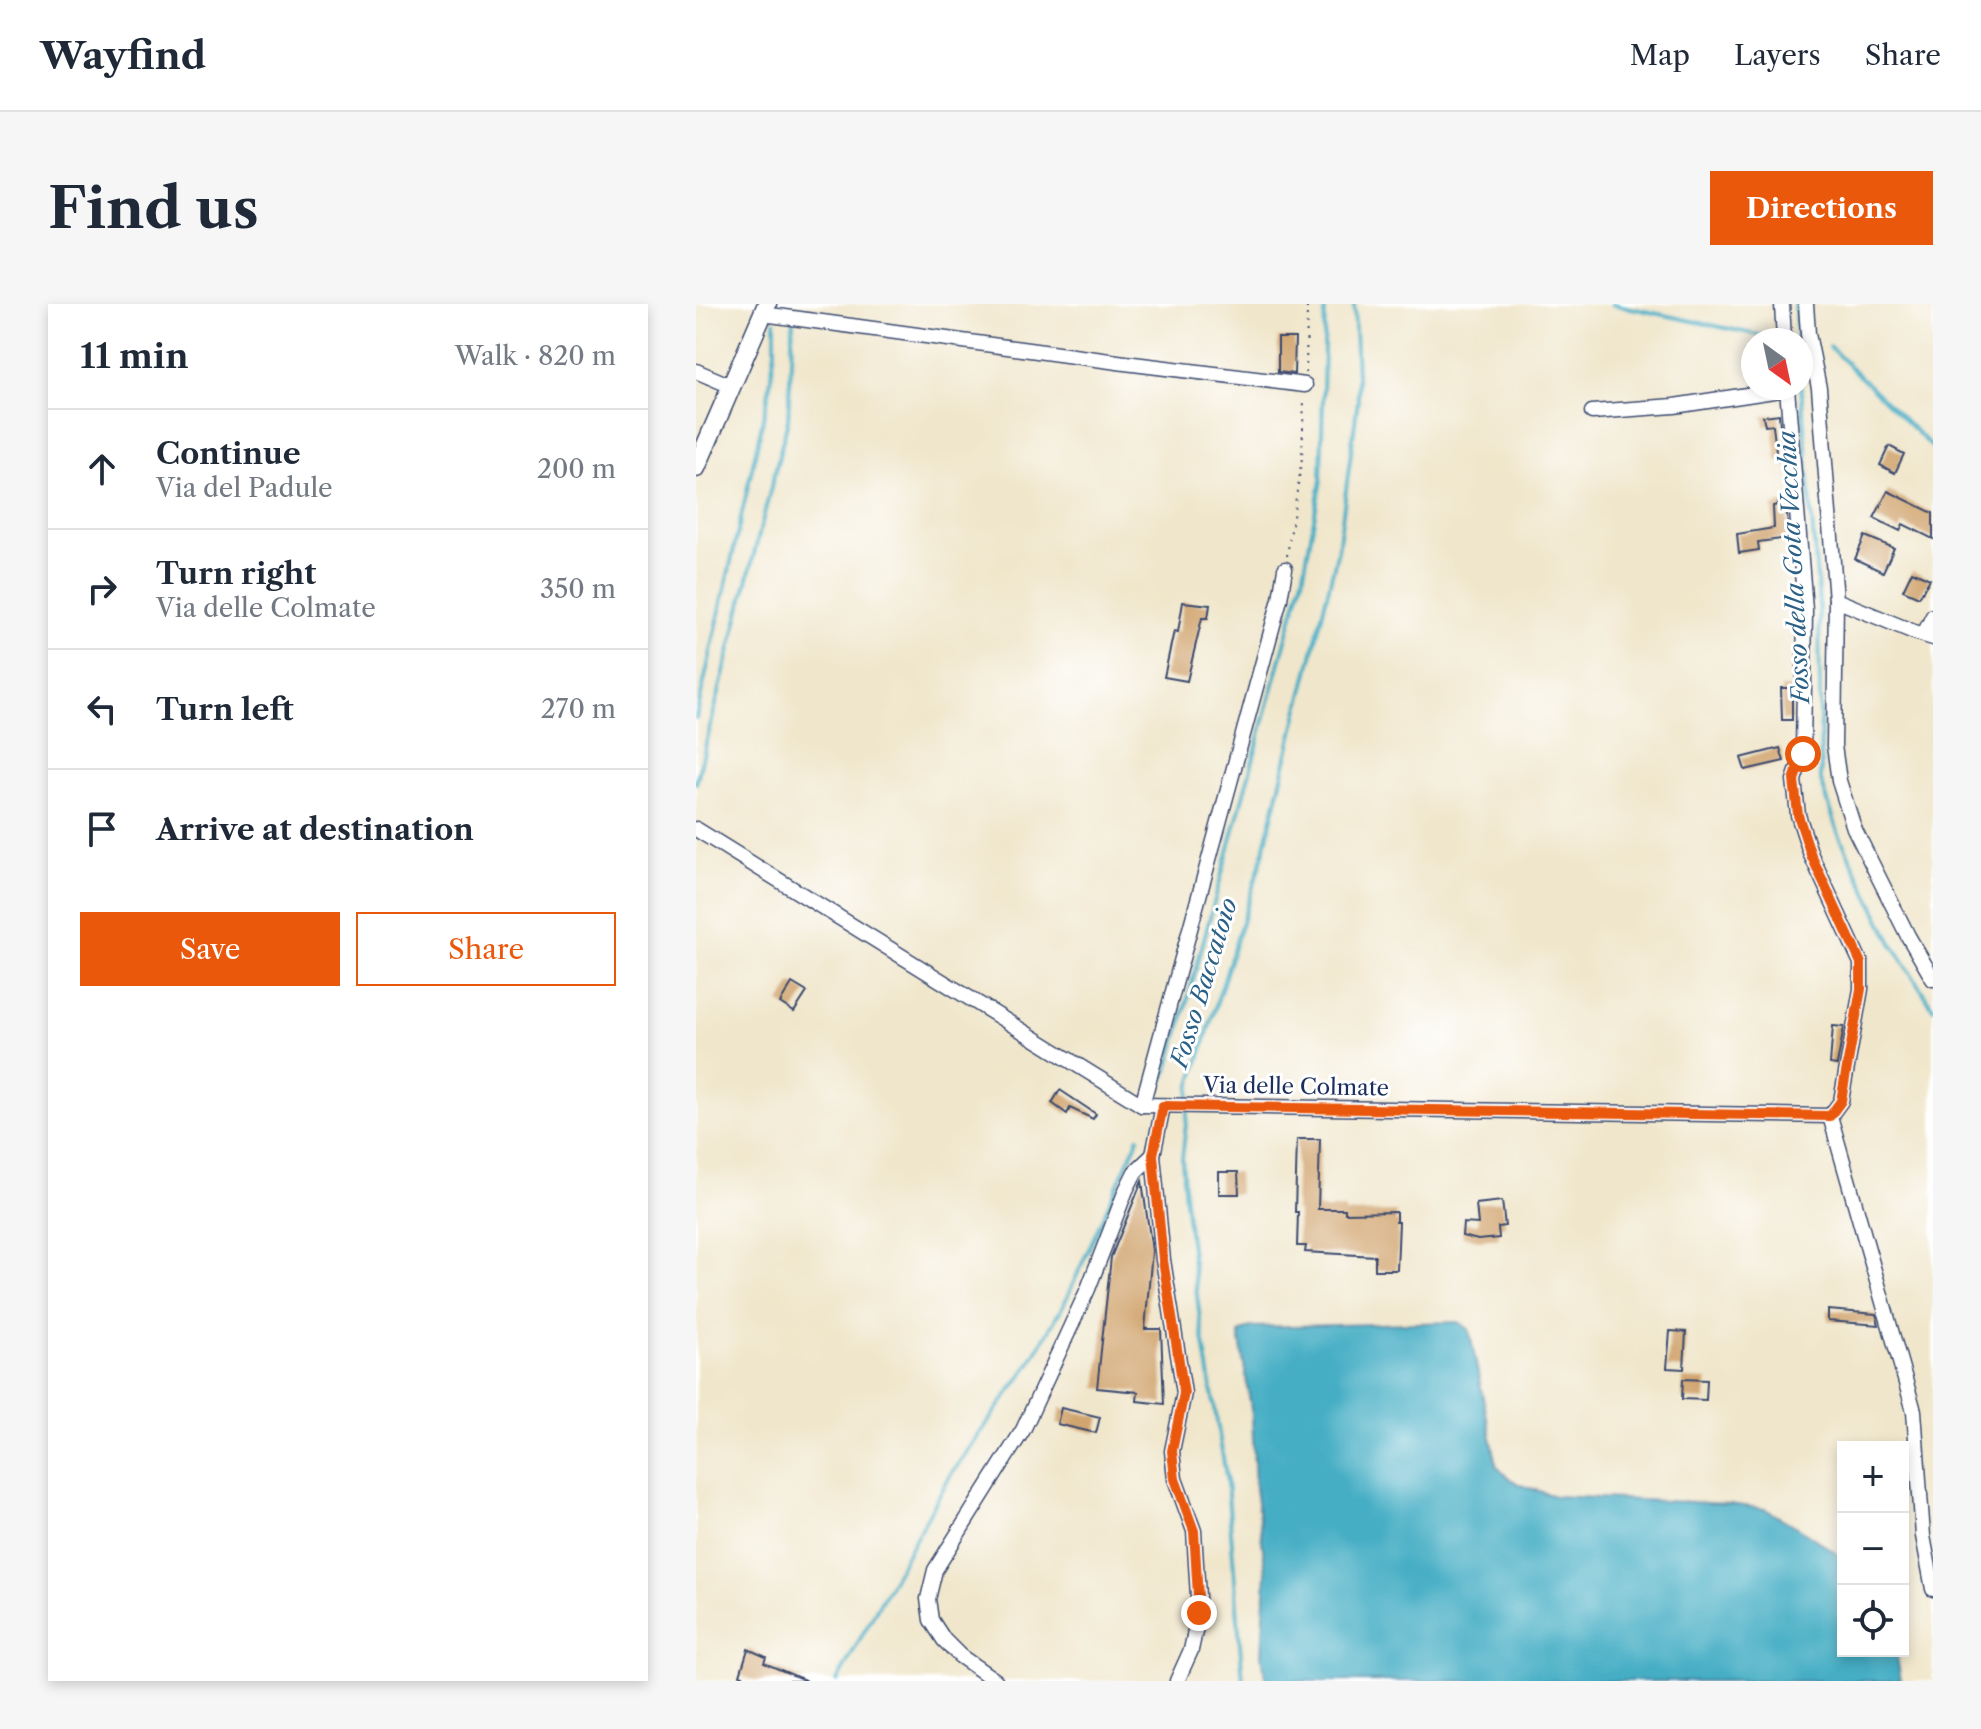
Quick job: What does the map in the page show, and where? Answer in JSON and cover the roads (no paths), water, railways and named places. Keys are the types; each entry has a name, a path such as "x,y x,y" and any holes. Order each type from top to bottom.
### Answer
{"main road":[{"path":"696,468 731,386 778,315"}],"street":[{"path":"1782,304 1783,328"},
{"path":"1806,304 1808,334 1819,388 1836,600 1834,746 1839,781 1854,828 1933,979"},
{"path":"778,315 1305,385"},
{"path":"696,371 731,386"},
{"path":"1592,412 1674,406 1741,395"},
{"path":"1788,400 1805,609 1803,754 1794,780 1798,815 1811,855 1861,963 1861,989 1841,1101 1830,1116 1914,1411 1923,1536 1933,1589"},
{"path":"1142,1105 1280,599 1285,569"},
{"path":"1836,600 1929,636 1933,616"},
{"name":"Via delle Colmate","path":"700,831 1142,1105 1830,1116"},
{"path":"1170,1106 1153,1155 1163,1260 1184,1393 1172,1451 1175,1479 1194,1531 1199,1613 1191,1650 1177,1681"},
{"path":"996,1681 960,1656 944,1640 931,1620 928,1599 935,1570 1023,1430 1088,1289 1126,1190 1135,1172 1153,1155"}],"water":[{"path":"1458,1322 1469,1329 1497,1466 1509,1478 1555,1496 1730,1504 1765,1509 1837,1554 1837,1657 1897,1657 1901,1681 1266,1681 1262,1656 1266,1572 1255,1488 1252,1415 1239,1333 1250,1327"}],"waterway":[{"path":"1160,1088 1169,1067 1304,574 1321,480 1325,304"},
{"name":"Fosso Baccatoio","path":"1243,1681 1227,1482 1200,1319 1182,1159 1190,1088 1262,858 1338,550 1358,400 1354,304"},
{"path":"1612,304 1741,331"},
{"name":"Fosso della Gota Vecchia","path":"1795,304 1796,328"},
{"path":"696,718 768,397 775,350 775,321"},
{"path":"696,783 788,420 793,321"},
{"path":"1829,346 1933,448"},
{"name":"Fosso della Gota Vecchia","path":"1802,400 1819,604 1821,781 1838,832 1854,866 1893,945 1933,1008"},
{"path":"837,1681 951,1474 1029,1365 1064,1304 1139,1137"}]}
